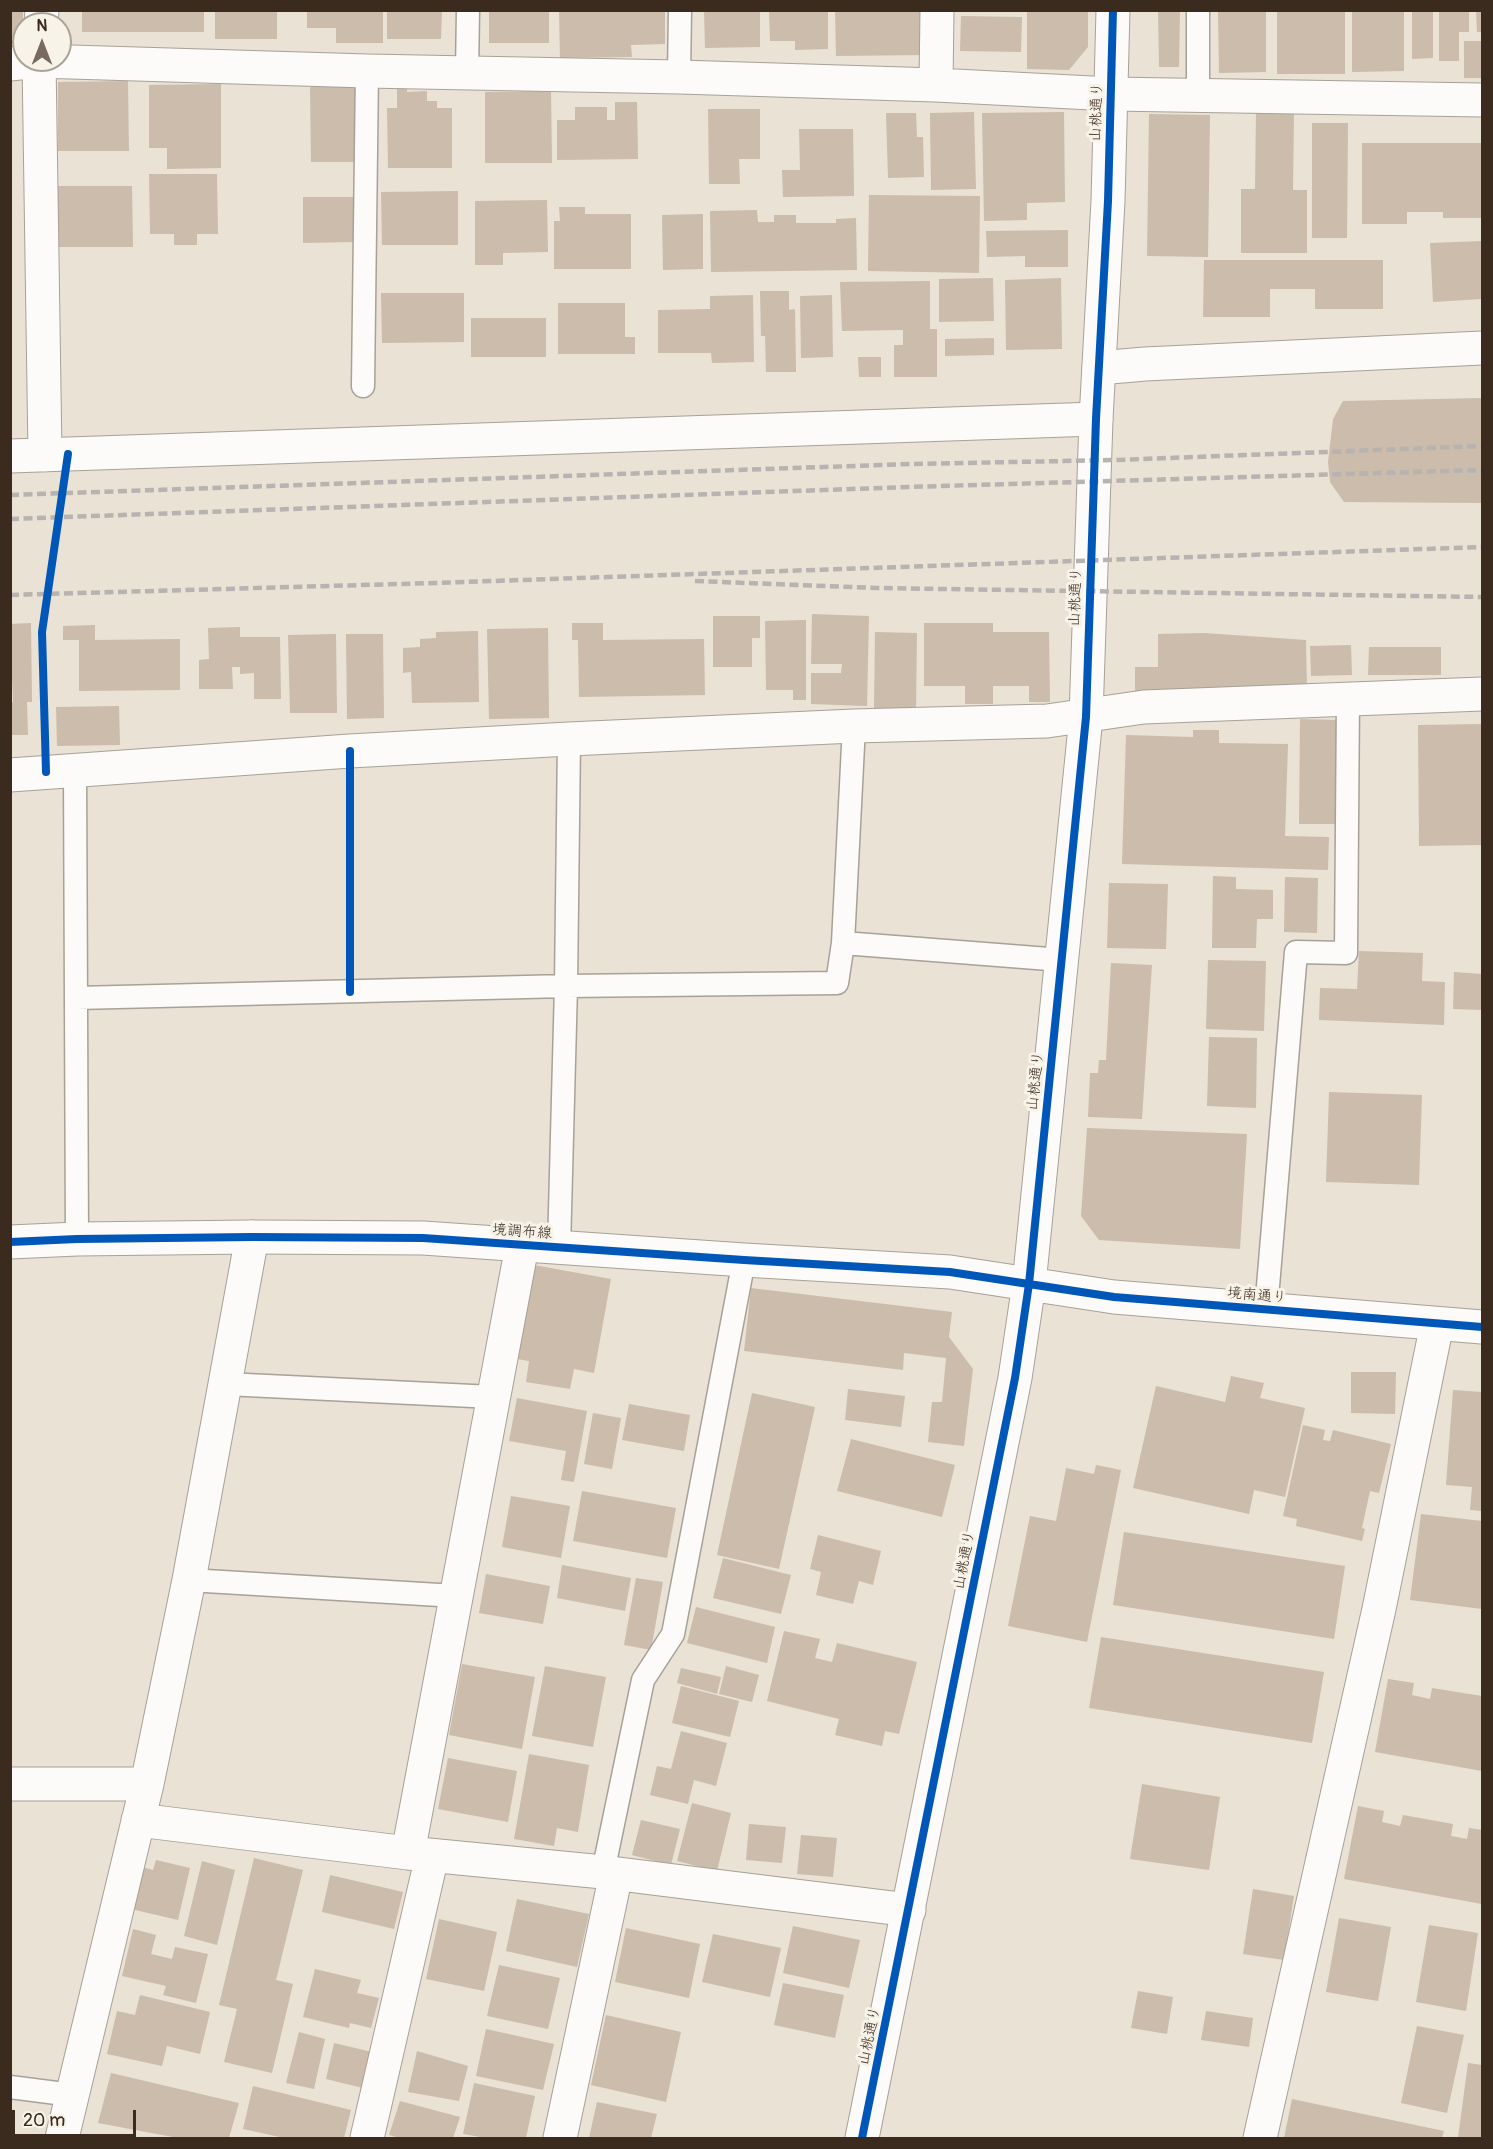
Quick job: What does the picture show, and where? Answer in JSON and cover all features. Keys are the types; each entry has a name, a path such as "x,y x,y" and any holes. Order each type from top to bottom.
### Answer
{"street":[{"path":"936,85 937,10"},
{"name":"山桃通り","path":"862,2139 1015,1378 1029,1284 1086,717 1095,418 1108,201 1113,10"},
{"path":"72,63 679,77 936,85 1111,94 1482,100"},
{"path":"29,72 45,455"},
{"path":"1099,368 1482,348"},
{"path":"10,456 1095,418"},
{"path":"10,775 350,751 569,739 854,726 1047,721 1144,707 1482,694"},
{"path":"62,2139 147,1784 189,1580 252,1237"},
{"name":"境調布線","path":"10,1242 252,1237 423,1238 950,1272 1029,1284"},
{"path":"367,2139 420,1855 456,1596 522,1246"},
{"name":"境南通り","path":"1029,1284 1114,1297 1482,1327"},
{"path":"1260,2139 1366,1667 1437,1324"},
{"path":"10,1784 147,1784"},
{"path":"138,1820 420,1855 610,1873 909,1910"},
{"path":"560,2139 610,1873"}],"lane":[{"path":"467,72 468,10"},
{"path":"679,77 680,10"},
{"path":"1197,94 1198,10"},
{"path":"363,386 367,71"},
{"path":"1266,1310 1296,952 1346,953 1348,698"},
{"path":"77,998 566,986 837,983 843,944 854,726"},
{"path":"559,1248 566,986 569,739"},
{"path":"75,771 76,1239"},
{"path":"843,944 1062,960"},
{"path":"610,1873 643,1680 673,1634 744,1260"},
{"path":"226,1384 493,1397"},
{"path":"189,1580 456,1596"},
{"path":"10,2087 72,2095"}],"building":[{"path":"23,10 23,12 12,12 12,38 10,38 10,11"},
{"path":"82,10 204,10 204,32 82,32"},
{"path":"215,10 277,10 277,39 215,39"},
{"path":"307,10 383,10 383,43 336,43 336,28 307,28"},
{"path":"387,10 442,10 441,39 387,39"},
{"path":"489,10 549,10 549,43 489,43"},
{"path":"559,10 665,10 665,44 631,45 632,57 560,58"},
{"path":"704,10 760,10 760,47 705,48"},
{"path":"769,10 828,10 828,49 795,50 795,41 770,41"},
{"path":"835,10 923,10 923,55 836,56"},
{"path":"1027,10 1088,10 1088,47 1069,70 1027,69"},
{"path":"1158,10 1180,10 1179,67 1159,67"},
{"path":"1218,10 1266,10 1266,72 1219,73"},
{"path":"1277,10 1345,10 1345,74 1277,74"},
{"path":"1352,10 1404,10 1404,71 1352,72"},
{"path":"1412,10 1433,10 1433,58 1412,59"},
{"path":"1439,10 1469,10 1469,32 1459,32 1459,61 1439,61"},
{"path":"1476,10 1482,10 1482,32 1477,32"},
{"path":"961,16 1022,17 1021,52 960,51"},
{"path":"1464,41 1482,41 1482,78 1464,78"},
{"path":"128,81 129,151 58,151 58,82"},
{"path":"221,84 221,168 167,169 167,148 149,148 149,85"},
{"path":"397,86 407,86 407,92 427,91 427,101 437,101 437,108 452,108 452,168 388,168 387,108 397,108"},
{"path":"310,87 356,87 357,162 311,162"},
{"path":"551,91 552,163 485,163 485,92"},
{"path":"615,102 637,102 638,159 557,160 557,120 575,120 575,107 607,107 607,120 615,120"},
{"path":"708,109 760,109 760,159 739,159 740,184 709,184"},
{"path":"1256,111 1294,111 1293,190 1307,190 1307,253 1241,253 1241,189 1255,189"},
{"path":"974,112 976,189 931,190 930,113"},
{"path":"1064,112 1065,202 1027,203 1027,220 984,221 982,113"},
{"path":"886,113 916,113 917,137 923,137 924,177 888,178"},
{"path":"1149,114 1210,115 1208,257 1147,256"},
{"path":"1312,123 1348,123 1347,238 1312,238"},
{"path":"799,129 853,129 854,196 783,197 782,170 800,170"},
{"path":"1362,143 1482,143 1482,218 1443,218 1443,212 1407,212 1407,224 1362,224"},
{"path":"149,174 217,174 218,234 197,234 197,245 174,245 174,234 150,234"},
{"path":"52,186 132,186 133,247 52,247"},
{"path":"458,191 458,245 382,245 381,192"},
{"path":"869,195 980,196 979,273 868,271"},
{"path":"303,197 353,197 353,242 303,243"},
{"path":"547,200 548,252 503,253 503,265 475,265 475,201"},
{"path":"559,207 585,207 585,214 631,214 631,269 554,269 554,221 560,221"},
{"path":"757,210 758,222 774,222 774,215 796,215 796,223 836,223 836,219 856,218 857,270 711,272 710,211"},
{"path":"703,214 703,269 663,270 662,215"},
{"path":"1068,230 1068,267 1025,267 1025,256 987,257 986,231"},
{"path":"1482,241 1482,299 1433,302 1430,243"},
{"path":"1204,260 1383,260 1383,309 1315,309 1315,289 1270,289 1270,317 1203,317"},
{"path":"993,278 994,321 939,322 939,279"},
{"path":"1061,278 1062,349 1006,350 1005,280"},
{"path":"930,281 930,329 937,329 937,377 894,377 894,345 903,345 903,330 842,331 840,282"},
{"path":"760,291 789,291 789,310 795,309 796,372 766,372 765,336 761,336"},
{"path":"381,293 464,293 464,342 382,343"},
{"path":"753,295 754,362 712,363 711,353 658,353 658,310 710,309 710,296"},
{"path":"832,295 833,357 801,358 800,296"},
{"path":"558,303 625,303 625,337 635,337 635,354 558,354"},
{"path":"471,318 546,318 546,357 471,357"},
{"path":"994,338 994,355 945,356 945,339"},
{"path":"858,357 881,357 881,377 859,377"},
{"path":"1482,398 1482,503 1344,502 1330,482 1328,462 1333,419 1343,401"},
{"path":"812,614 869,616 867,706 811,704 811,673 841,673 842,664 811,664"},
{"path":"713,616 760,616 760,638 752,638 752,667 713,667"},
{"path":"806,620 806,700 793,700 793,690 766,690 765,621"},
{"path":"31,623 32,702 27,702 28,735 10,735 10,702 13,702 10,624"},
{"path":"572,623 603,623 603,640 704,639 705,695 579,697 578,640 572,640"},
{"path":"924,623 993,623 993,632 1049,632 1050,702 1029,702 1029,686 993,686 993,704 965,704 965,686 924,686"},
{"path":"95,625 95,640 180,639 180,690 79,691 79,640 63,640 63,626"},
{"path":"240,627 240,637 280,637 281,699 254,699 254,673 240,674 240,667 232,667 233,689 199,689 199,660 209,659 208,628"},
{"path":"548,628 549,718 489,719 487,629"},
{"path":"478,631 479,702 412,703 411,672 403,673 403,648 420,647 420,639 436,638 436,632"},
{"path":"875,632 917,633 916,711 874,709"},
{"path":"1204,633 1306,640 1307,690 1135,693 1135,667 1158,667 1158,634"},
{"path":"336,634 337,713 290,713 288,635"},
{"path":"346,634 383,634 384,718 347,719"},
{"path":"1351,645 1352,675 1311,676 1310,646"},
{"path":"1369,647 1441,647 1441,675 1368,675"},
{"path":"119,706 120,745 57,746 56,707"},
{"path":"1300,719 1337,720 1335,824 1299,824"},
{"path":"1482,724 1482,845 1419,846 1418,725"},
{"path":"1193,730 1219,730 1219,743 1288,744 1285,836 1329,837 1328,870 1122,864 1126,735 1193,737"},
{"path":"1213,876 1236,877 1236,889 1273,890 1273,919 1257,919 1256,948 1212,948"},
{"path":"1285,877 1318,878 1317,933 1284,932"},
{"path":"1109,883 1168,884 1166,949 1107,948"},
{"path":"1359,951 1423,953 1422,981 1445,982 1444,1025 1319,1020 1320,988 1357,989"},
{"path":"1208,960 1266,961 1264,1031 1206,1029"},
{"path":"1111,963 1152,965 1142,1119 1088,1117 1090,1073 1098,1073 1099,1060 1106,1060"},
{"path":"1454,972 1482,974 1482,1010 1453,1009"},
{"path":"1209,1037 1257,1038 1256,1108 1207,1106"},
{"path":"1329,1092 1422,1095 1419,1185 1326,1182"},
{"path":"1087,1128 1247,1134 1240,1249 1099,1240 1081,1216"},
{"path":"534,1265 611,1279 594,1373 574,1369 570,1389 526,1382 529,1361 517,1359"},
{"path":"751,1288 952,1312 949,1337 973,1369 964,1446 928,1442 932,1402 942,1402 946,1358 904,1353 903,1370 744,1351"},
{"path":"1351,1372 1396,1372 1395,1414 1351,1413"},
{"path":"1231,1376 1264,1383 1260,1398 1305,1408 1285,1497 1254,1490 1249,1514 1133,1488 1156,1386 1225,1402"},
{"path":"848,1389 905,1396 901,1427 845,1420"},
{"path":"1453,1390 1482,1392 1482,1511 1470,1510 1472,1487 1446,1485"},
{"path":"752,1393 815,1407 779,1569 717,1555"},
{"path":"517,1398 587,1411 574,1482 561,1480 566,1451 509,1441"},
{"path":"629,1404 690,1415 684,1451 622,1440"},
{"path":"593,1413 621,1418 612,1469 584,1464"},
{"path":"1303,1425 1325,1430 1323,1440 1330,1441 1333,1430 1391,1444 1379,1493 1370,1491 1362,1528 1365,1529 1362,1541 1296,1526 1297,1519 1283,1516"},
{"path":"851,1439 955,1465 942,1517 837,1491"},
{"path":"1096,1465 1121,1470 1087,1642 1008,1626 1030,1516 1056,1521 1066,1468 1094,1474"},
{"path":"582,1491 676,1508 667,1558 573,1541"},
{"path":"511,1496 570,1506 561,1558 502,1547"},
{"path":"1421,1514 1482,1521 1482,1609 1410,1600"},
{"path":"1124,1532 1345,1566 1334,1639 1113,1605"},
{"path":"818,1535 881,1551 873,1585 859,1581 853,1604 816,1595 821,1572 810,1569"},
{"path":"723,1558 791,1575 781,1614 713,1598"},
{"path":"562,1565 631,1578 625,1611 557,1598"},
{"path":"486,1574 550,1586 543,1624 479,1613"},
{"path":"636,1578 663,1582 651,1650 624,1645"},
{"path":"696,1607 775,1627 767,1663 687,1643"},
{"path":"784,1631 820,1639 815,1658 832,1662 837,1643 917,1662 899,1734 885,1731 882,1746 835,1735 839,1719 767,1701"},
{"path":"1101,1637 1324,1672 1312,1743 1089,1708"},
{"path":"462,1664 535,1677 522,1749 449,1735"},
{"path":"545,1666 606,1677 593,1747 532,1736"},
{"path":"726,1666 759,1675 752,1702 719,1694"},
{"path":"681,1668 721,1677 717,1694 677,1683"},
{"path":"1388,1679 1414,1683 1412,1695 1430,1699 1432,1688 1482,1696 1482,1771 1375,1752"},
{"path":"681,1686 739,1701 730,1737 672,1723"},
{"path":"681,1731 727,1743 716,1786 694,1780 688,1804 650,1795 657,1766 671,1769"},
{"path":"529,1754 589,1765 578,1832 557,1828 554,1846 514,1839"},
{"path":"448,1758 517,1771 508,1822 438,1809"},
{"path":"1142,1784 1220,1797 1209,1870 1130,1859"},
{"path":"692,1803 731,1813 717,1871 677,1861"},
{"path":"1358,1806 1384,1811 1382,1822 1400,1826 1403,1815 1453,1824 1451,1836 1467,1839 1469,1828 1482,1830 1482,1904 1344,1879"},
{"path":"641,1820 680,1829 671,1865 632,1855"},
{"path":"749,1824 786,1827 782,1863 746,1860"},
{"path":"801,1835 837,1838 833,1877 797,1874"},
{"path":"254,1858 303,1870 276,1980 293,1984 272,2073 224,2062 237,2009 219,2005"},
{"path":"156,1860 190,1868 178,1920 131,1909 142,1867 153,1870"},
{"path":"202,1861 235,1870 217,1945 184,1936"},
{"path":"330,1875 403,1892 394,1929 322,1912"},
{"path":"1253,1889 1294,1896 1284,1960 1243,1954"},
{"path":"517,1899 589,1914 577,1967 506,1951"},
{"path":"1339,1918 1391,1927 1378,2001 1326,1992"},
{"path":"439,1919 497,1932 484,1991 426,1979"},
{"path":"1429,1925 1478,1933 1466,2011 1416,2002"},
{"path":"793,1926 860,1940 849,1988 783,1973"},
{"path":"626,1928 700,1944 689,1998 615,1982"},
{"path":"133,1929 156,1935 151,1954 172,1959 175,1947 208,1954 196,2003 163,1995 166,1986 122,1976"},
{"path":"713,1934 781,1948 770,1997 702,1982"},
{"path":"499,1965 560,1978 548,2029 487,2016"},
{"path":"315,1969 361,1980 357,1993 379,1998 371,2028 350,2023 349,2028 303,2017"},
{"path":"783,1983 844,1995 835,2038 774,2025"},
{"path":"1138,1991 1173,1997 1167,2034 1131,2028"},
{"path":"140,1995 210,2012 200,2054 167,2046 162,2066 107,2054 117,2011 135,2015"},
{"path":"1206,2011 1253,2018 1249,2047 1201,2040"},
{"path":"606,2015 681,2032 666,2102 591,2085"},
{"path":"1417,2026 1464,2035 1447,2113 1401,2103"},
{"path":"486,2029 554,2044 543,2090 476,2076"},
{"path":"299,2032 325,2039 314,2089 286,2083"},
{"path":"334,2043 372,2052 363,2088 326,2079"},
{"path":"417,2051 468,2066 459,2101 408,2092"},
{"path":"1468,2063 1482,2065 1482,2138 1458,2138"},
{"path":"111,2073 239,2103 229,2138 178,2138 98,2123"},
{"path":"474,2083 535,2096 526,2138 486,2138 463,2134"},
{"path":"253,2086 351,2110 344,2138 284,2138 243,2129"},
{"path":"1292,2099 1444,2131 1442,2138 1284,2138"},
{"path":"400,2101 460,2117 453,2138 400,2138 389,2135"},
{"path":"597,2102 657,2114 651,2138 589,2138"}],"railway":[{"path":"10,495 911,464 1116,460 1482,446"},
{"path":"10,519 908,487 1482,470"},
{"path":"10,595 434,583 1482,547"},
{"path":"695,581 877,588 1482,597"}],"cycle path":[{"path":"862,2138 1015,1378 1029,1284 1086,717 1096,419 1108,201 1113,10"},
{"path":"46,772 42,632 68,454"},
{"path":"350,751 350,992"},
{"path":"10,1242 252,1237 423,1238 950,1272 1114,1297 1482,1327"}]}
